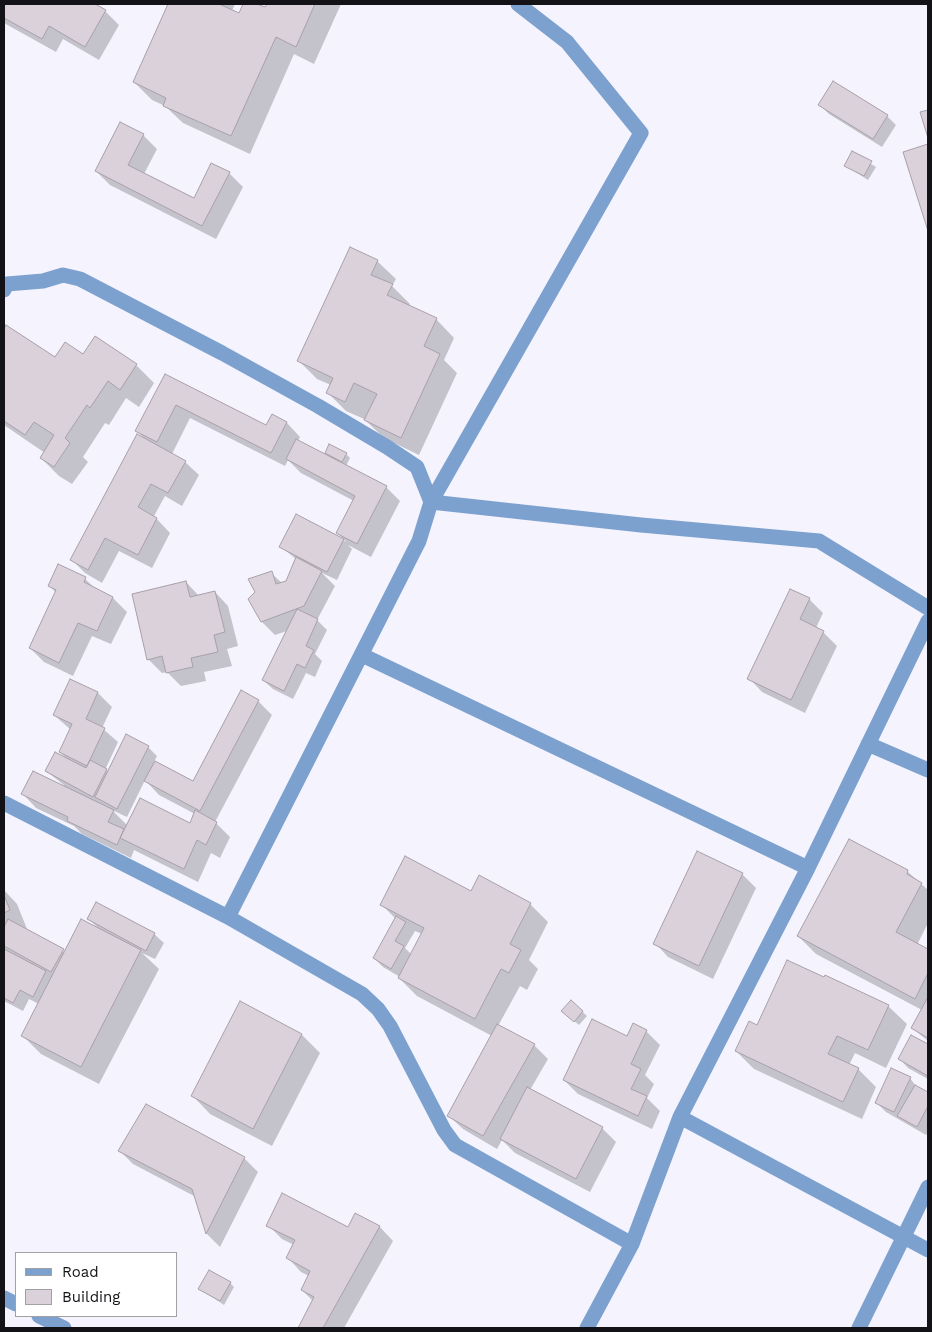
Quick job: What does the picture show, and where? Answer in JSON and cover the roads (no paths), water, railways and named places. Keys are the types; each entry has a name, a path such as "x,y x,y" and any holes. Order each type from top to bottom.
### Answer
{"street":[{"path":"228,917 419,541 431,502 641,133 568,42 518,4"},
{"path":"4,290 7,284 44,281 63,275 80,279 222,353 318,406 417,467 431,502"},
{"path":"431,502 641,525 819,541 928,608"},
{"path":"587,1328 632,1244 680,1116 808,868 928,621"},
{"path":"362,655 808,868"},
{"path":"868,744 928,770"},
{"path":"4,803 228,917 362,994 378,1010 390,1026 444,1130 455,1145 632,1244"},
{"path":"680,1116 928,1250"},
{"path":"859,1328 928,1187"},
{"path":"41,1317 64,1328"}]}
